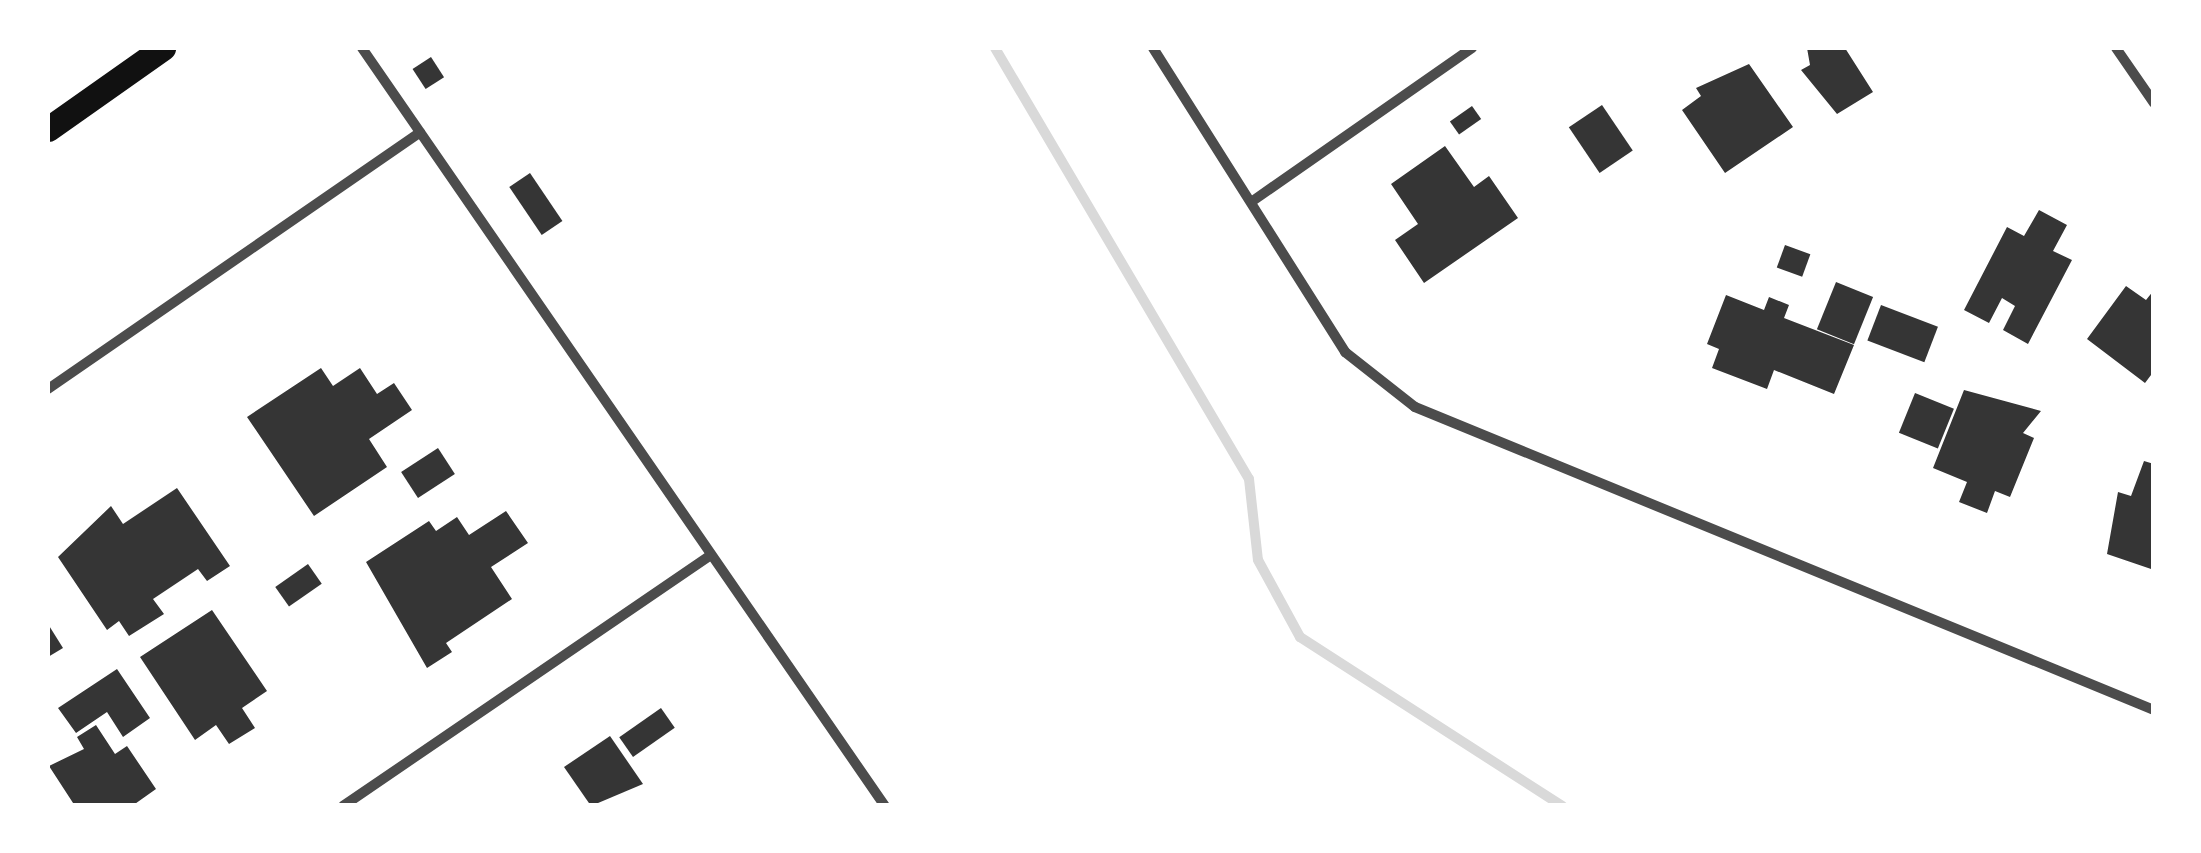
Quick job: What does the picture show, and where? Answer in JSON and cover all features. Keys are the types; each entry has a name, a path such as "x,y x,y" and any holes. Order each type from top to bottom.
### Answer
{"main road":[{"path":"48,129 164,48"}],"street":[{"path":"362,48 708,557 885,806"},
{"path":"1152,48 1254,200 1346,352 1415,407 2154,710"},
{"path":"1254,200 1472,48"},
{"path":"2116,48 2154,103"},
{"path":"48,389 420,132"},
{"path":"343,806 708,557"}],"building":[{"path":"1807,48 1845,48 1873,92 1837,114 1801,70 1810,65"},
{"path":"431,57 444,77 426,89 413,69"},
{"path":"1749,64 1793,127 1725,173 1682,110 1701,96 1696,88"},
{"path":"1602,105 1633,151 1600,173 1569,127"},
{"path":"1472,106 1481,119 1459,135 1450,121"},
{"path":"1445,146 1474,187 1489,176 1518,218 1424,283 1395,240 1418,224 1391,184"},
{"path":"530,173 562,221 542,235 509,187"},
{"path":"2039,210 2067,225 2053,251 2072,260 2028,344 2003,330 2015,306 2002,298 1989,323 1964,310 2007,227 2024,236"},
{"path":"1785,245 1810,254 1802,277 1777,268"},
{"path":"1836,282 1873,297 1854,344 1817,329"},
{"path":"2126,286 2146,300 2154,290 2154,371 2145,383 2087,339"},
{"path":"1726,295 1764,310 1769,297 1789,305 1784,318 1854,345 1834,394 1774,370 1767,389 1712,368 1719,349 1707,344"},
{"path":"1881,305 1938,327 1924,362 1867,340"},
{"path":"321,368 333,386 360,368 377,394 394,383 412,410 369,439 387,467 314,516 247,417"},
{"path":"1964,390 2041,411 2023,433 2034,438 2010,497 1995,491 1987,513 1959,502 1967,482 1933,468"},
{"path":"1915,393 1954,409 1938,449 1899,433"},
{"path":"438,448 455,474 418,498 401,472"},
{"path":"2144,461 2154,464 2154,570 2107,554 2118,492 2131,496"},
{"path":"177,488 230,566 207,581 198,569 153,599 164,614 129,636 119,621 107,630 58,557 111,506 123,524"},
{"path":"506,511 528,543 491,567 512,599 446,643 452,652 427,668 366,562 429,521 436,531 457,517 469,535"},
{"path":"308,564 322,584 289,607 275,587"},
{"path":"212,610 267,691 242,708 255,728 229,744 216,725 195,740 140,657"},
{"path":"48,624 63,648 48,657"},
{"path":"117,669 150,718 123,737 107,712 76,733 58,708"},
{"path":"661,708 675,728 633,757 619,737"},
{"path":"96,725 115,754 127,746 156,789 132,806 75,806 49,766 84,749 77,737"},
{"path":"610,736 643,784 591,806 564,767"}],"waterway":[{"path":"995,48 1249,479 1258,560 1300,637 1562,806"}]}
